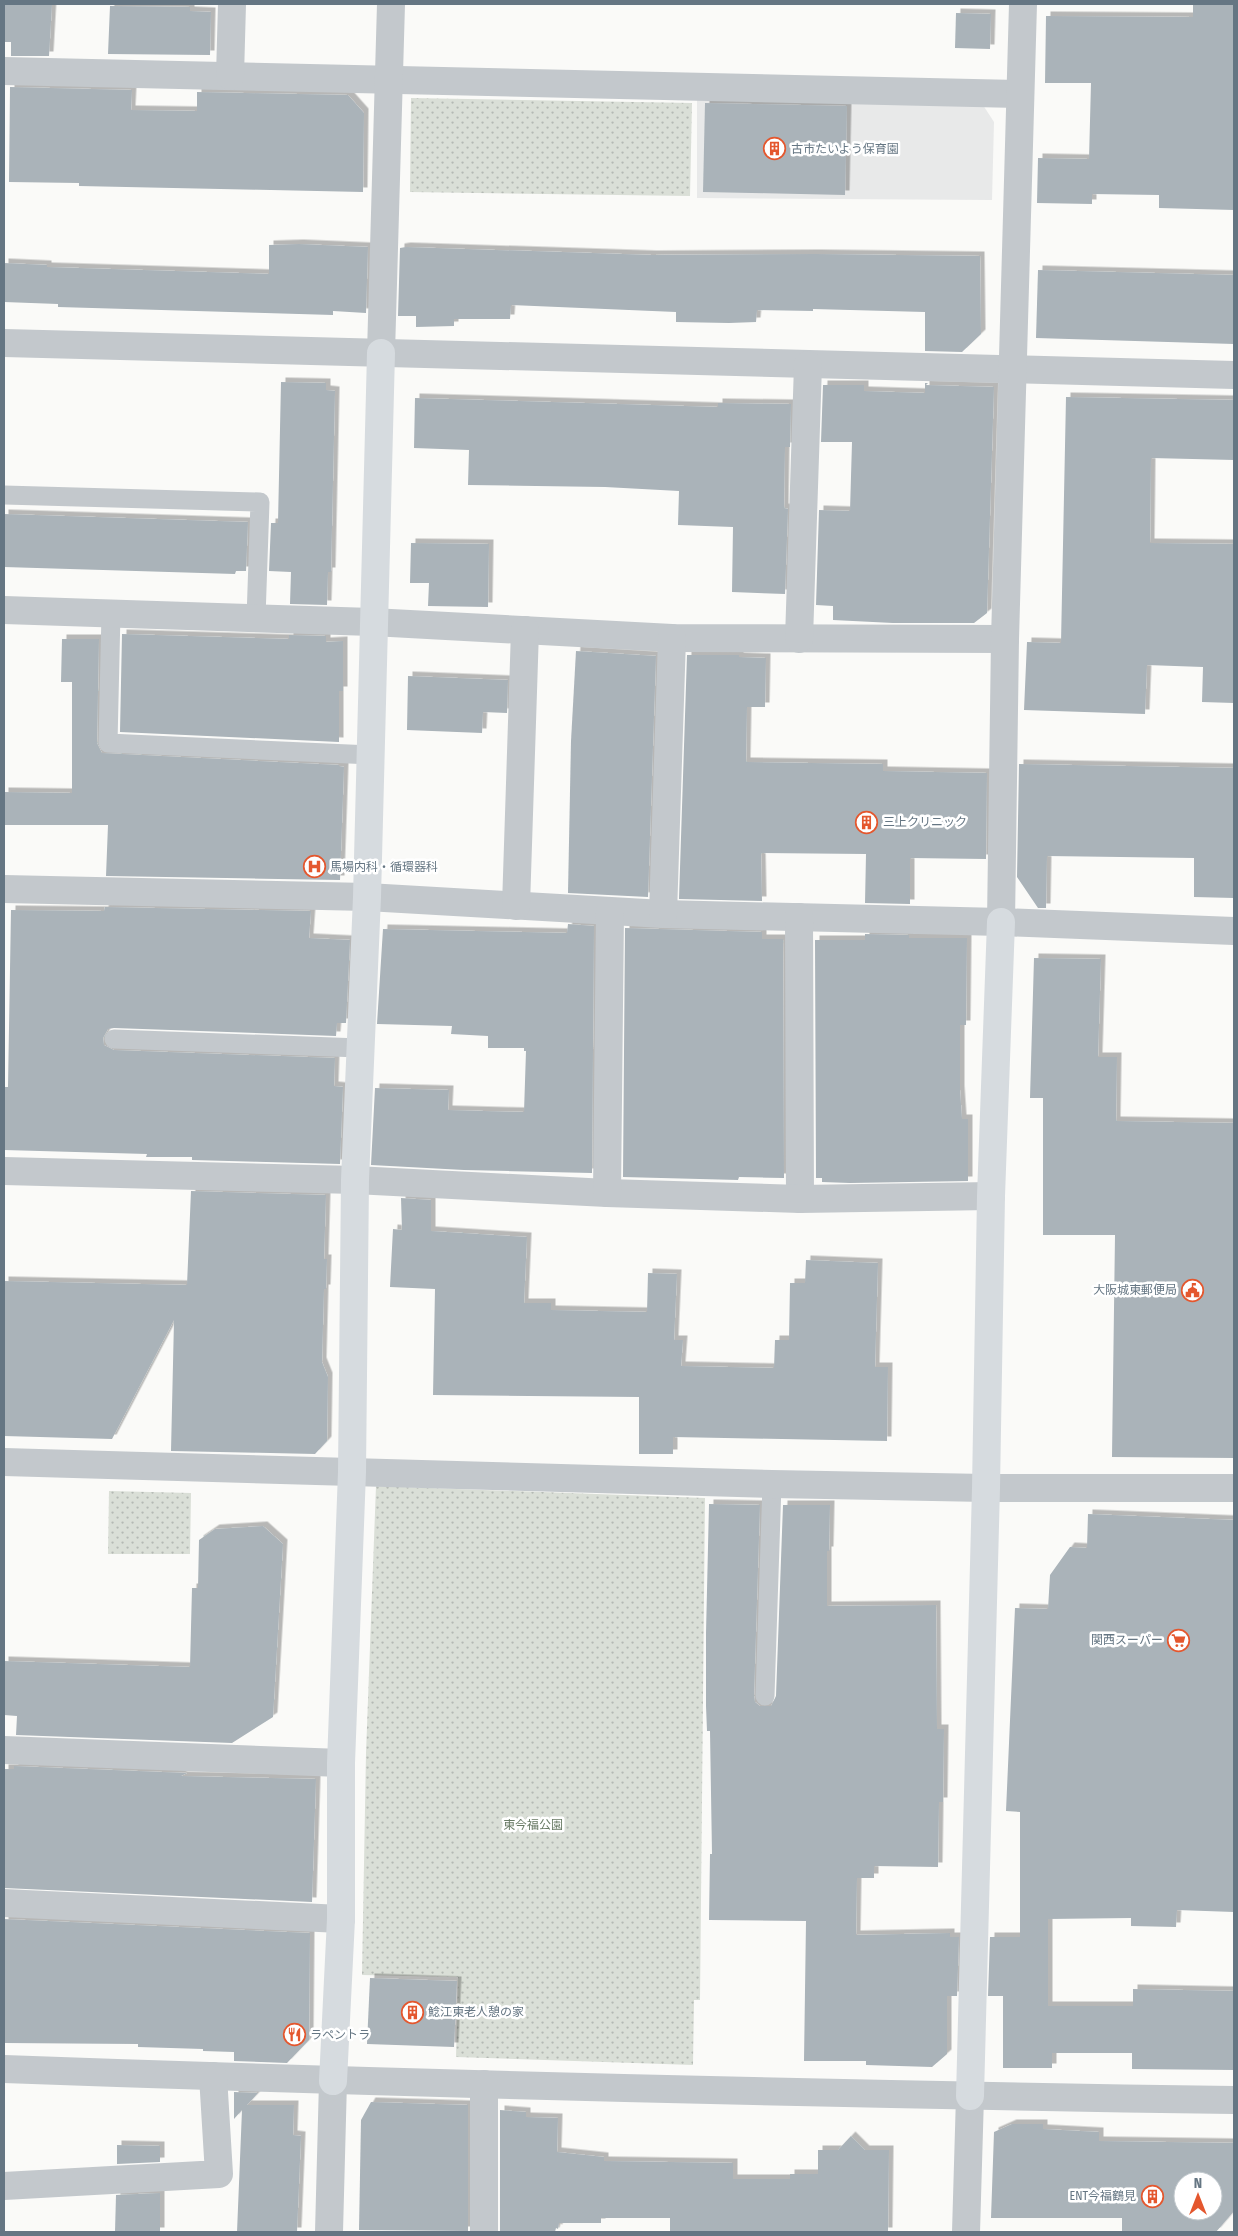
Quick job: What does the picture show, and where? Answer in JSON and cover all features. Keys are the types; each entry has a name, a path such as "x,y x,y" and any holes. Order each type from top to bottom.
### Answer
{"street":[{"path":"230,76 232,4"},
{"path":"329,2232 333,2081 341,1919 341,1763 352,1472 355,1180 366,897 372,622 391,4"},
{"path":"966,2232 986,1488 991,1196 1001,922 1005,638 1023,4"},
{"path":"4,71 1020,94"},
{"path":"4,343 1234,375"},
{"path":"799,638 808,365"},
{"path":"4,610 372,622 672,638 1005,638"},
{"path":"516,906 525,630"},
{"path":"663,914 672,638"},
{"path":"4,890 366,897 610,912 1001,922 1234,931"},
{"path":"607,1192 610,912"},
{"path":"799,917 800,1199"},
{"path":"4,1171 355,1180 800,1199 991,1196"},
{"path":"4,1462 772,1484 986,1488 1234,1488"},
{"path":"4,1750 341,1763"},
{"path":"4,1903 341,1919"},
{"path":"4,2069 333,2081 970,2096 1234,2100"},
{"path":"4,2186 219,2174 213,2076"},
{"path":"484,2084 484,2232"}],"lane":[{"path":"4,495 260,502 256,618"},
{"path":"111,613 108,743 370,755"},
{"path":"114,1039 360,1048"},
{"path":"765,1696 772,1484"}],"shaded area":[{"path":"697,100 983,105 994,122 992,200 697,198"}],"green space":[{"path":"411,98 692,103 690,196 410,192"},
{"name":"東今福公園","path":"376,1486 705,1498 700,2000 694,2000 693,2065 456,2057 458,1977 362,1975 366,1753"},
{"path":"109,1491 191,1493 190,1554 108,1554"}],"building":[{"path":"4,4 52,4 49,56 11,56 11,42 4,42"},
{"path":"1193,4 1234,4 1234,210 1159,208 1159,195 1092,194 1092,204 1037,203 1038,158 1089,159 1091,83 1045,83 1046,16 1193,17"},
{"path":"110,6 190,7 190,11 211,12 210,55 108,54"},
{"path":"956,13 991,14 990,49 955,48"},
{"path":"10,87 132,90 131,110 197,111 197,92 348,95 364,113 363,192 79,186 79,183 9,182"},
{"name":"古市たいよう保育園","path":"705,103 847,106 845,195 703,192"},
{"path":"299,244 368,247 366,313 333,311 333,315 58,307 58,304 4,302 4,263 47,265 47,267 269,274 269,245"},
{"path":"400,248 652,255 980,256 981,334 962,352 925,351 925,312 813,309 813,311 757,310 756,322 729,323 676,322 676,312 511,305 510,319 454,319 454,326 416,327 416,316 398,316"},
{"path":"1038,270 1234,275 1234,344 1036,338"},
{"path":"281,382 326,383 326,390 335,391 331,572 328,572 327,605 290,604 291,572 269,571 271,523 278,523"},
{"path":"925,383 928,383 926,385 994,387 987,613 974,623 893,623 833,620 833,606 816,605 819,510 850,511 852,442 821,442 823,385 864,385 864,391 925,393"},
{"path":"1066,397 1234,400 1234,460 1151,458 1150,543 1234,544 1234,703 1202,702 1203,667 1147,665 1145,714 1024,710 1027,642 1061,643"},
{"path":"415,398 718,407 718,403 791,404 790,447 785,447 784,508 788,509 785,594 732,592 733,527 678,525 679,491 605,487 468,485 469,450 414,448"},
{"path":"4,514 248,522 246,571 236,571 235,574 4,567"},
{"path":"411,543 489,544 488,607 428,606 429,583 410,583"},
{"path":"122,634 289,639 289,635 326,636 326,642 343,641 343,691 339,691 339,742 120,732"},
{"path":"62,639 99,639 97,743 102,753 339,765 344,767 340,880 106,876 108,825 4,825 4,792 72,793 72,682 61,682"},
{"path":"576,651 656,656 648,897 568,893 571,741"},
{"path":"687,655 739,655 739,657 766,658 765,707 747,707 746,762 883,764 883,771 987,773 986,859 910,858 910,904 865,903 866,854 761,853 762,901 679,899"},
{"path":"408,676 508,680 507,713 483,712 482,733 407,730"},
{"path":"1019,764 1234,768 1234,898 1194,897 1194,858 1047,856 1046,908 1038,908 1017,877"},
{"path":"105,907 311,911 309,938 350,940 346,1023 337,1023 336,1036 114,1028 108,1029 103,1038 104,1045 114,1050 335,1058 334,1086 343,1087 340,1164 192,1160 192,1157 146,1157 147,1154 4,1150 4,1087 8,1087 11,910 104,911"},
{"path":"568,924 594,926 592,1173 464,1170 371,1165 375,1088 449,1090 448,1110 524,1112 526,1051 524,1051 524,1048 488,1048 488,1036 451,1034 452,1026 377,1024 383,929 567,933"},
{"path":"625,928 762,932 762,939 783,939 784,1178 739,1177 738,1180 623,1177"},
{"path":"865,934 909,935 909,938 967,938 966,1025 960,1025 960,1090 962,1119 968,1119 968,1181 850,1183 822,1182 822,1178 816,1178 815,940 865,940"},
{"path":"1034,958 1101,959 1098,1057 1117,1057 1116,1121 1234,1123 1234,1458 1112,1457 1115,1235 1043,1235 1043,1098 1030,1098"},
{"path":"191,1191 326,1195 324,1259 327,1259 326,1289 324,1289 322,1362 328,1377 327,1441 315,1454 171,1451 174,1320 112,1439 4,1436 4,1281 187,1285"},
{"path":"401,1198 431,1200 431,1231 527,1237 524,1303 551,1303 551,1310 647,1312 648,1273 677,1274 674,1340 683,1340 681,1366 774,1368 775,1340 789,1340 790,1283 805,1283 806,1260 878,1263 875,1367 888,1367 887,1441 673,1437 673,1454 639,1454 639,1397 433,1395 435,1289 390,1287 393,1229 402,1230"},
{"path":"709,1504 760,1505 754,1696 755,1702 760,1706 771,1706 776,1696 783,1505 830,1505 829,1551 827,1551 827,1606 936,1605 937,1729 944,1729 943,1802 939,1802 938,1867 874,1866 874,1878 857,1878 856,1935 950,1933 950,1937 959,1937 957,1996 947,1996 947,2054 932,2067 866,2065 866,2061 804,2061 806,1921 709,1920 710,1854 712,1854 710,1731 707,1731 706,1706 706,1633"},
{"path":"1088,1514 1234,1520 1234,1912 1177,1910 1176,1927 1131,1926 1131,1918 1048,1919 1048,2006 1133,2006 1133,1989 1234,1991 1234,2070 1132,2069 1132,2053 1052,2053 1052,2068 1003,2068 1003,1996 988,1996 990,1937 1020,1937 1020,1812 1006,1811 1015,1608 1048,1609 1050,1575 1070,1547 1087,1548"},
{"path":"263,1526 283,1544 273,1717 232,1743 16,1735 17,1716 4,1715 4,1661 190,1667 192,1588 198,1588 199,1540 215,1529"},
{"path":"14,1766 187,1773 181,1776 316,1779 312,1902 4,1888 4,1769 14,1769"},
{"path":"4,1919 310,1933 309,2040 287,2063 234,2061 234,2052 138,2047 138,2044 4,2043"},
{"name":"鯰江東老人憩の家","path":"370,1978 457,1981 454,2047 367,2044"},
{"path":"234,2092 258,2093 247,2105 294,2105 293,2135 301,2136 297,2232 237,2232 242,2110 234,2119"},
{"path":"371,2102 468,2105 468,2231 359,2230 361,2120"},
{"path":"500,2110 526,2112 526,2117 558,2118 557,2152 604,2157 604,2161 733,2163 733,2179 790,2179 790,2174 818,2174 818,2150 838,2150 851,2136 865,2150 889,2150 888,2232 670,2232 670,2218 601,2218 601,2223 559,2223 558,2229 556,2228 555,2232 500,2232"},
{"path":"1012,2124 1043,2124 1043,2129 1099,2132 1099,2141 1234,2143 1234,2211 1216,2232 1122,2232 1122,2218 991,2218 994,2132"},
{"path":"117,2145 160,2146 160,2162 117,2164"},
{"path":"160,2193 160,2232 115,2232 116,2195"}],"place":[{"name":"古市たいよう保育園","path":"775,149"},
{"name":"三上クリニック","path":"867,822"},
{"name":"馬場内科・循環器科","path":"314,867"},
{"name":"大阪城東郵便局","path":"1193,1290"},
{"name":"関西スーパー","path":"1179,1640"},
{"name":"鯰江東老人憩の家","path":"412,2012"},
{"name":"ラペントラ","path":"294,2035"},
{"name":"ENT今福鶴見","path":"1152,2196"}]}
